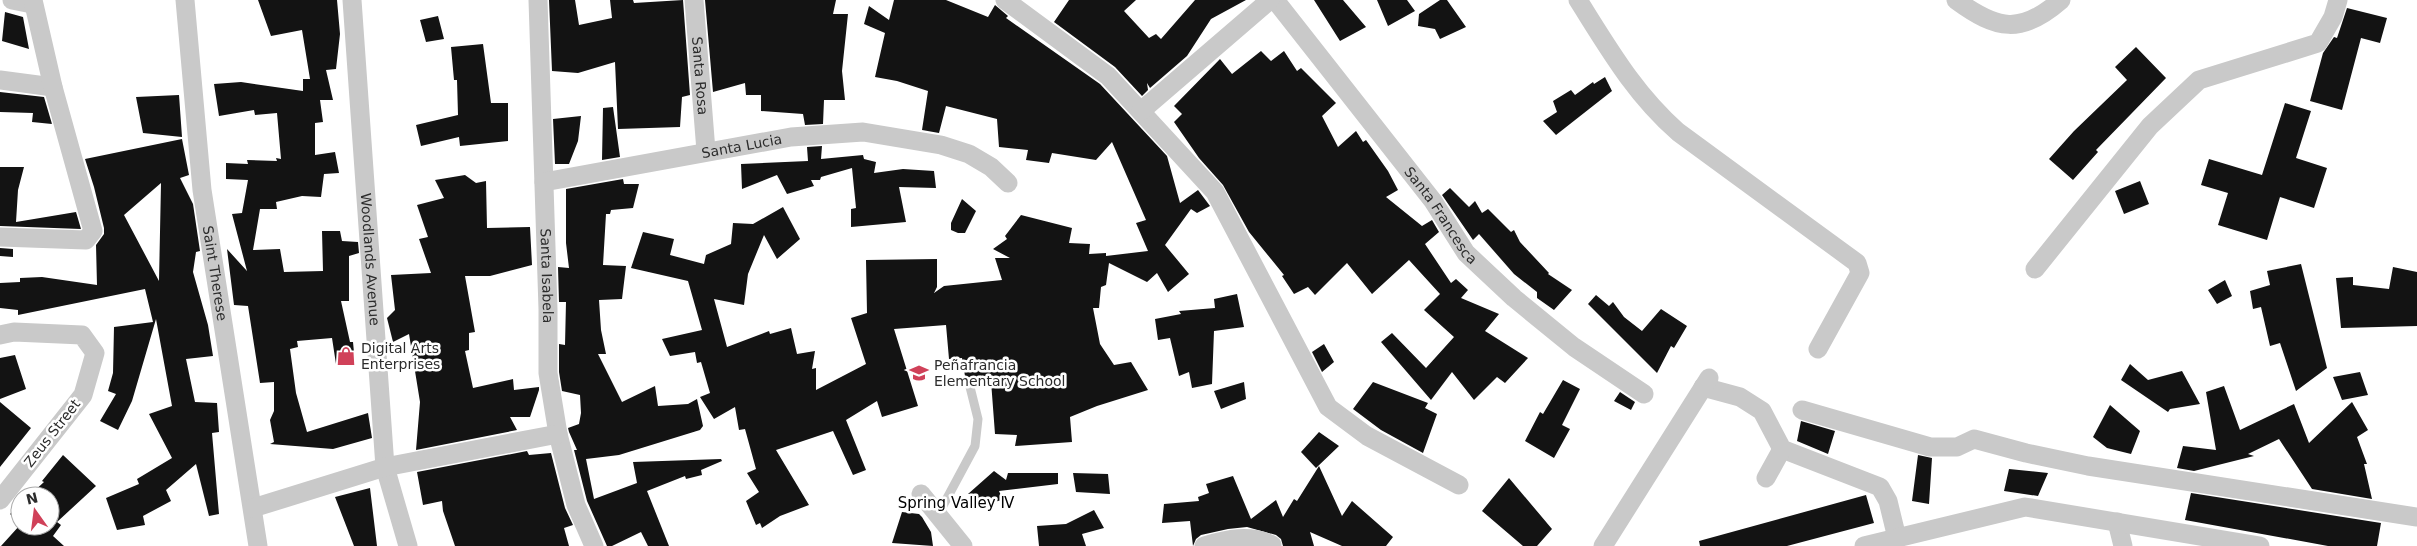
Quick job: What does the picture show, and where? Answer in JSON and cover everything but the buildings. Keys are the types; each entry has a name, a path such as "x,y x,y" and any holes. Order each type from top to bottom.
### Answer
{"street":[{"path":"0,237 86,240 93,231 53,87 32,2 12,0"},
{"name":"Saint Therese","path":"184,0 202,190 258,546"},
{"name":"Woodlands Avenue","path":"352,0 385,467 408,546"},
{"name":"Santa Isabela","path":"538,0 548,373 558,434 576,505 594,546"},
{"name":"Santa Rosa","path":"694,0 706,152"},
{"path":"1005,0 1108,76 1215,192 1328,407 1367,436 1459,485"},
{"path":"1141,110 1270,0"},
{"name":"Santa Francesca","path":"1274,0 1433,201 1466,252 1514,298 1574,347 1644,394"},
{"path":"1578,0 1627,77 1654,110 1678,132 1857,263 1860,273 1818,349"},
{"path":"1956,0 1978,16 2008,25 2031,22 2061,0"},
{"path":"2035,269 2150,126 2199,80 2318,43 2333,17 2338,0"},
{"path":"0,80 53,87"},
{"name":"Santa Lucia","path":"544,182 791,137 863,132 941,145 980,158 1008,183"},
{"name":"Zeus Street","path":"0,335 14,332 82,334 95,353 83,395 0,500"},
{"path":"1603,546 1706,382 1740,397 1762,411 1782,449 1880,487 1888,501 1897,538"},
{"path":"1802,410 1930,447 1956,447 1974,439 2026,453 2088,466 2417,517"},
{"path":"253,508 385,467 558,434"},
{"path":"1766,478 1782,449"},
{"path":"921,494 963,546"},
{"path":"1864,546 2025,507 2260,546"},
{"path":"2117,522 2123,546"},
{"path":"1204,546 1221,541 1245,538 1259,538 1272,545"}],"lane":[{"path":"938,515 974,446 978,419 970,387"}],"place":[{"name":"Digital Arts Enterprises","path":"346,356"},
{"name":"Peñafrancia Elementary School","path":"919,373"}],"district":[{"name":"Spring Valley Ⅳ","path":"956,503"}]}
